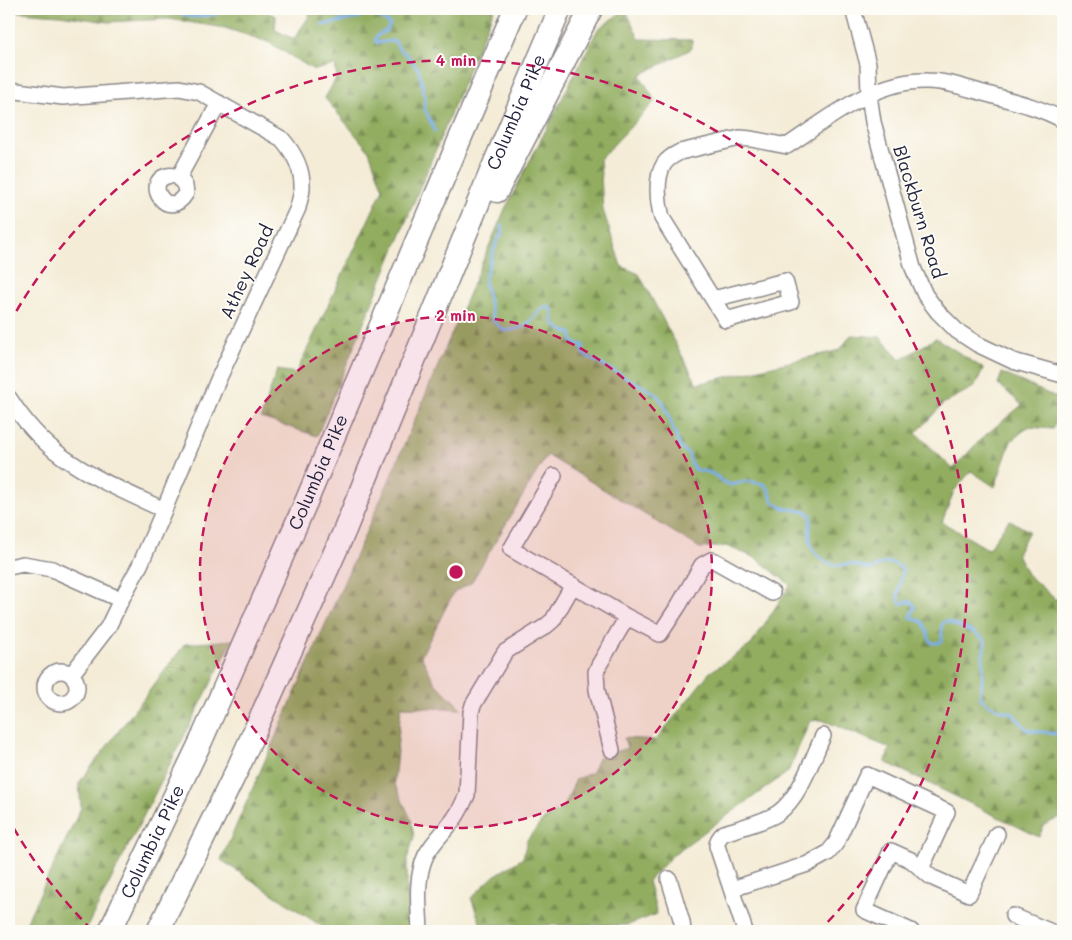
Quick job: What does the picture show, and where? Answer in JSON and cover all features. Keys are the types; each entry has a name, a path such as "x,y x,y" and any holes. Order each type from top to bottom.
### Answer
{"highway":[{"name":"Columbia Pike","path":"110,931 201,741 306,502 515,9"},
{"name":"Columbia Pike","path":"158,931 238,768 344,532 488,179 560,9"},
{"path":"413,363 507,171 591,9"}],"street":[{"name":"Blackburn Road","path":"853,9 868,64 872,122 913,268 925,295 957,332 977,344 1012,361 1063,375"},
{"path":"713,299 662,218 658,206 660,173 664,164 680,152 740,138 787,146 841,110 869,95 891,85 913,81 943,82 1033,106 1063,120"},
{"name":"Athey Road","path":"9,90 63,98 179,88 199,92 282,140 292,150 300,169 302,188 298,208 218,380 140,565 108,627 71,675"},
{"path":"179,177 219,103"},
{"path":"9,398 38,436 62,456 91,474 164,510"},
{"path":"554,476 511,549 627,617 660,634 702,565 711,560 772,593"},
{"path":"9,567 23,564 52,569 121,600"},
{"path":"420,931 419,878 421,868 432,846 462,808 467,795 471,712 473,705 505,652 553,620 573,585"},
{"path":"612,750 597,690 596,672 627,617"},
{"path":"745,931 717,846 719,837 724,833 778,813 788,804 796,794 823,736"},
{"path":"732,889 808,864 828,853 836,843 867,775 947,812 921,869"},
{"path":"911,931 890,927 864,910 892,851 911,860 931,877 969,894 997,834"},
{"path":"669,880 683,931"},
{"path":"1013,916 1049,931"}],"green space":[{"path":"16,9 260,9 276,16 275,30 294,39 308,18 311,9 494,9 317,436 261,418 277,370 296,373 383,189 369,151 325,98 337,77 335,65 314,70 268,42 225,28 169,19 108,22 19,12"},
{"path":"626,10 639,39 692,40 691,49 640,75 655,101 600,159 603,210 621,266 639,274 697,384 840,350 851,335 880,337 900,360 936,338 984,369 974,387 944,403 916,433 953,469 982,438 1022,405 998,384 1002,373 1062,400 1053,429 1028,427 1011,441 995,487 971,471 954,491 942,522 988,549 1009,520 1029,531 1017,554 1027,574 1056,600 1063,592 1063,816 1044,825 1039,837 885,762 890,748 822,720 810,721 788,772 675,853 648,881 657,914 628,925 481,925 471,898 494,876 523,858 527,840 543,820 564,807 576,779 591,773 599,757 627,748 624,738 656,740 709,673 751,645 790,585 756,558 726,546 700,548 547,455 471,583 454,592 421,656 435,683 462,709 401,707 394,783 411,819 414,837 407,859 411,931 329,931 221,860 386,487 505,209 598,29"},
{"path":"233,640 85,931 30,931 25,925 81,808 79,783 185,644"}],"waterway":[{"path":"83,9 95,12 148,9"},
{"path":"148,9 167,10 193,17 217,14 222,9"},
{"path":"372,9 371,11 378,17 390,24 386,31 375,39 377,43 396,42 398,48 407,55 419,70 425,97 424,107 435,131"},
{"path":"322,25 358,18 371,11"},
{"path":"502,225 503,231 496,243 484,280 494,322 505,331 521,328 547,306 553,311 553,320 556,326 563,331 571,333 573,343 584,346 582,351 584,355 655,393 664,404 680,447 689,455 691,464 696,470 709,472 731,485 746,481 764,484 776,504 784,508 807,512 811,515 810,538 813,549 821,558 832,565 849,564 872,569 888,563 895,564 903,570 898,593 899,601 902,604 907,601 915,606 911,618 923,622 932,643 942,641 942,624 946,621 973,632 984,639 980,697 986,703 1000,710 1012,713 1028,730 1063,735"}]}
